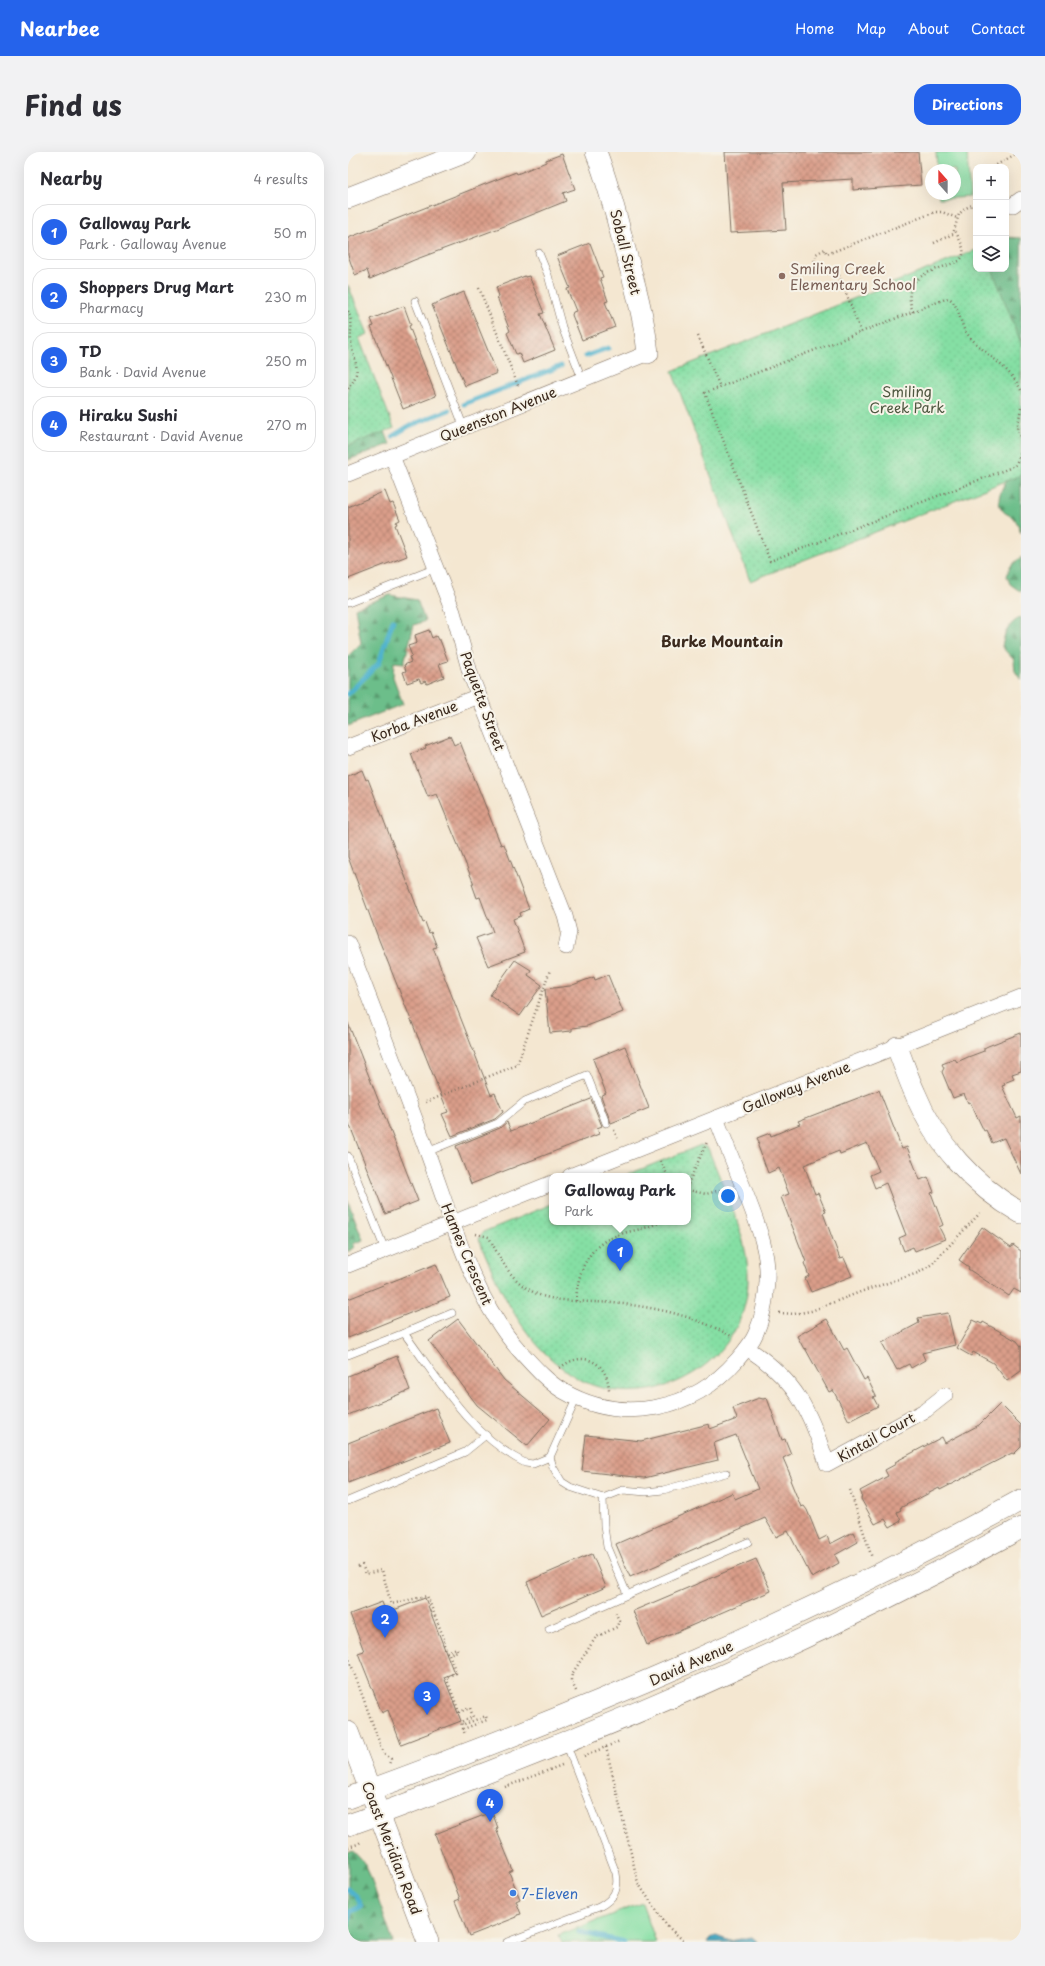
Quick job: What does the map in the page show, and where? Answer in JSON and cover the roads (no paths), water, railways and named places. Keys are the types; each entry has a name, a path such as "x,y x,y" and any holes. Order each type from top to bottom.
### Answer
{"main road":[{"path":"348,198 466,152"},
{"name":"Soball Street","path":"596,152 612,199 632,272 644,326 648,353"},
{"path":"897,1047 922,1109 946,1146 976,1179 994,1195 1021,1213"},
{"name":"David Avenue","path":"348,1798 553,1721 727,1647 857,1586 1021,1500"},
{"name":"David Avenue","path":"354,1834 379,1814 566,1742 703,1684 914,1584 1021,1528"},
{"name":"Coast Meridian Road","path":"348,1732 428,1942"}],"street":[{"name":"Queenston Avenue","path":"348,474 648,353"},
{"name":"Paquette Street","path":"392,456 453,612 471,676 565,916 569,932 566,947"},
{"name":"Korba Avenue","path":"348,747 479,696"},
{"name":"Hames Crescent","path":"348,943 481,1293 508,1337 544,1376 564,1392 595,1404 629,1409 656,1408 674,1404 700,1392 716,1382 747,1348 757,1332 764,1308 767,1281 766,1255 760,1231 716,1118"},
{"name":"Galloway Avenue","path":"578,1173 1021,997"},
{"path":"348,1265 549,1184"},
{"name":"Kintail Court","path":"747,1348 774,1367 794,1388 810,1419 827,1464 932,1407 945,1395"}],"lane":[{"path":"539,253 548,275 563,332 582,379"},
{"path":"415,301 464,428"},
{"path":"348,603 436,568"},
{"path":"427,1152 498,1123 525,1101 586,1075 606,1123"},
{"path":"348,1156 385,1250"},
{"path":"348,1355 452,1314"},
{"path":"404,1333 462,1412 486,1435 525,1463 540,1462 550,1457 577,1396"},
{"path":"348,1501 460,1455 474,1447 486,1435"},
{"path":"550,1457 553,1467 562,1482 570,1487 602,1498 623,1490 646,1492 663,1490 726,1474"},
{"path":"602,1498 607,1547 627,1594"},
{"path":"549,1629 748,1542"},
{"path":"507,1942 600,1907 608,1903 614,1896 616,1888 616,1873 566,1742"}],"water":[{"path":"716,1936 730,1941 752,1937 758,1942 708,1942 711,1938"}],"waterway":[{"path":"586,356 608,348"},
{"path":"464,404 561,366"},
{"path":"393,436 409,426 449,410"},
{"path":"348,694 379,663 393,620"},
{"path":"348,1889 356,1896 362,1906 350,1912 348,1923"},
{"path":"579,1932 624,1942"}],"place":[{"name":"Smiling Creek Elementary School","path":"782,276"},
{"name":"Galloway Park","path":"620,1271"},
{"name":"Shoppers Drug Mart","path":"385,1638"},
{"name":"TD","path":"427,1715"},
{"name":"Hiraku Sushi","path":"490,1822"},
{"name":"7-Eleven","path":"513,1893"}],"district":[{"name":"Burke Mountain","path":"722,640"}],"park label":[{"name":"Smiling Creek Park","path":"907,400"}]}
